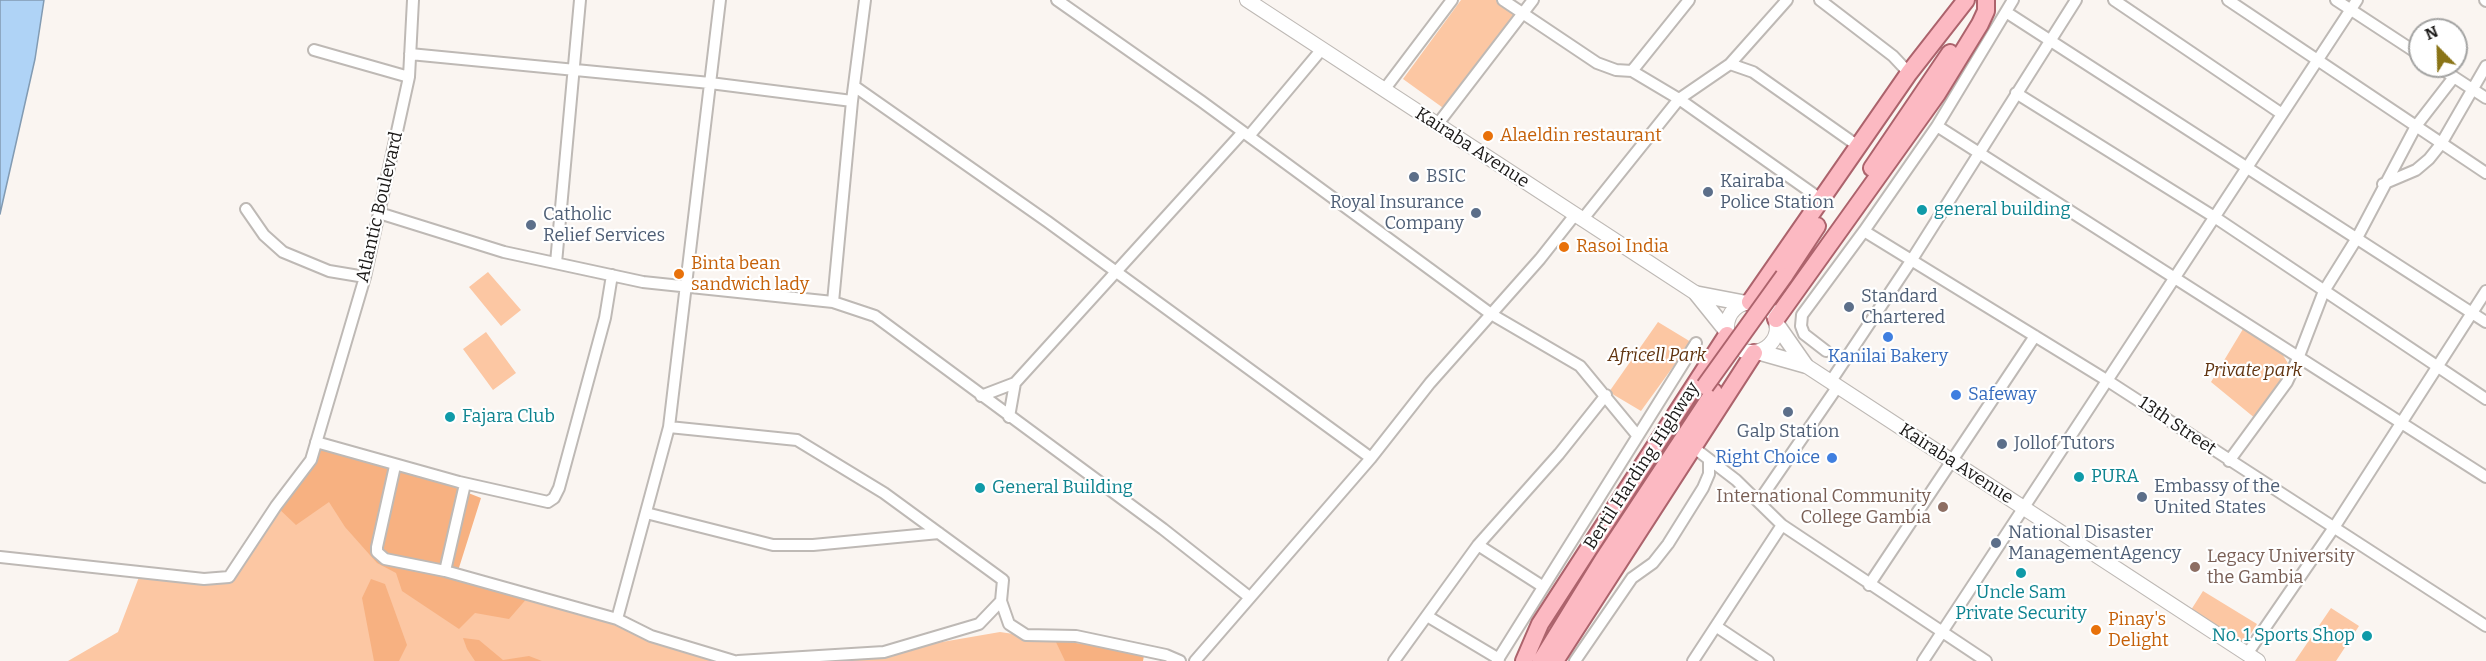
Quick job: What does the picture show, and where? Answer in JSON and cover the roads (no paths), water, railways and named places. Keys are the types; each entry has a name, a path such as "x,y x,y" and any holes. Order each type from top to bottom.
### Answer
{"main road":[{"path":"1697,294 1747,302 1822,200 1909,73 1966,0"},
{"name":"Bertil Harding Highway","path":"1964,21 1972,0"},
{"path":"1805,365 1777,322 1937,94 1980,24 1986,11 1986,0"},
{"name":"Bertil Harding Highway","path":"1531,660 1964,21 1986,0"},
{"path":"1531,660 1540,624 1727,332 1697,294"},
{"path":"1555,661 1757,352 1805,365"}],"street":[{"name":"Atlantic Boulevard","path":"0,557 204,579 229,577 310,460 316,442 365,277 409,77 413,0"},
{"path":"556,263 580,0"},
{"path":"617,619 669,427 720,0"},
{"path":"833,302 852,100 865,0"},
{"path":"1057,0 1246,134 1491,314 1580,366 1637,435"},
{"name":"Kairaba Avenue","path":"1247,0 1697,294"},
{"path":"1384,90 1452,0"},
{"path":"1503,0 1522,15 1598,63 1616,70 1632,70 1679,99 1822,200"},
{"path":"1437,125 1533,0"},
{"path":"1632,70 1689,0"},
{"path":"1194,661 1371,458 1430,383 1578,218 1679,99 1731,64 1787,0"},
{"path":"1820,0 1893,56 1909,73"},
{"path":"1826,351 1804,334 1801,326 1802,315 1864,231 1936,126 2013,0"},
{"path":"1759,501 1978,151 2076,0"},
{"path":"2114,0 2282,114"},
{"path":"2228,0 2486,173"},
{"path":"2336,0 2354,5 2408,46"},
{"path":"1923,661 2354,5"},
{"path":"2006,12 2486,322"},
{"path":"981,396 1016,383 1115,271 1246,134 1322,49"},
{"path":"314,50 409,77"},
{"path":"410,54 476,59 573,72 710,83 852,100"},
{"path":"1731,64 1753,72 1858,146"},
{"path":"2383,184 2416,170 2441,144 2486,66"},
{"path":"2229,461 2287,382 2300,356 2324,291 2357,238 2383,184 2416,126 2453,78"},
{"path":"2456,78 2486,98"},
{"path":"854,86 1115,271 1371,458"},
{"path":"2016,93 2216,218 2486,399"},
{"path":"1936,126 2300,356 2486,477"},
{"path":"246,209 264,235 283,252 329,271 365,277"},
{"path":"379,213 504,252 643,282 833,302 875,316 1163,529 1248,597"},
{"name":"13th Street","path":"1864,231 2108,381 2486,626"},
{"path":"316,442 395,466 541,503 554,498 605,318 612,275"},
{"path":"2252,658 2486,291"},
{"path":"1747,302 1766,306 1777,322 1773,341 1757,352 1737,349 1727,332 1730,313 1747,302"},
{"path":"1869,585 1950,460 2035,336"},
{"path":"1427,616 1498,660 1542,586 1696,343"},
{"name":"Kairaba Avenue","path":"1805,365 2252,658"},
{"path":"1009,417 1016,383"},
{"path":"1394,661 1478,545 1559,454 1606,395"},
{"path":"669,427 797,440 884,493 1003,580 1000,601 1009,624 1026,634 1076,636 1166,655 1179,661"},
{"path":"1693,447 1759,501 1782,525 1986,661"},
{"path":"1580,659 1632,578 1653,563 1668,544 1703,488 1709,474 1710,460"},
{"path":"395,466 377,552 384,559 445,571 617,619 651,636 736,661 884,652 979,624 1000,601"},
{"path":"445,571 465,484"},
{"path":"646,513 773,545 813,545 939,533"},
{"path":"1693,661 1782,525"},
{"path":"1478,545 1542,586"},
{"path":"1717,627 1768,661"}],"water":[{"path":"0,0 44,0 35,59 0,214"}],"place":[{"name":"Alaeldin restaurant","path":"1488,136"},
{"name":"BSIC","path":"1414,177"},
{"name":"Kairaba Police Station","path":"1708,192"},
{"name":"general building","path":"1922,210"},
{"name":"Royal Insurance Company","path":"1476,213"},
{"name":"Catholic Relief Services","path":"531,225"},
{"name":"Rasoi India","path":"1564,247"},
{"name":"Binta bean sandwich lady","path":"679,274"},
{"name":"Standard Chartered","path":"1849,307"},
{"name":"Kanilai Bakery","path":"1888,337"},
{"name":"Safeway","path":"1956,395"},
{"name":"Galp Station","path":"1788,412"},
{"name":"Fajara Club","path":"450,417"},
{"name":"Jollof Tutors","path":"2002,444"},
{"name":"Right Choice","path":"1832,458"},
{"name":"PURA","path":"2079,477"},
{"name":"General Building","path":"980,488"},
{"name":"Embassy of the United States","path":"2142,497"},
{"name":"International Community College Gambia","path":"1943,507"},
{"name":"National Disaster ManagementAgency","path":"1996,543"},
{"name":"Legacy University the Gambia","path":"2195,567"},
{"name":"Uncle Sam Private Security","path":"2021,573"},
{"name":"Pinay's Delight","path":"2096,630"},
{"name":"No. 1 Sports Shop","path":"2367,636"}],"park label":[{"name":"Africell Park","path":"1657,356"},
{"name":"Private park","path":"2253,371"}]}
